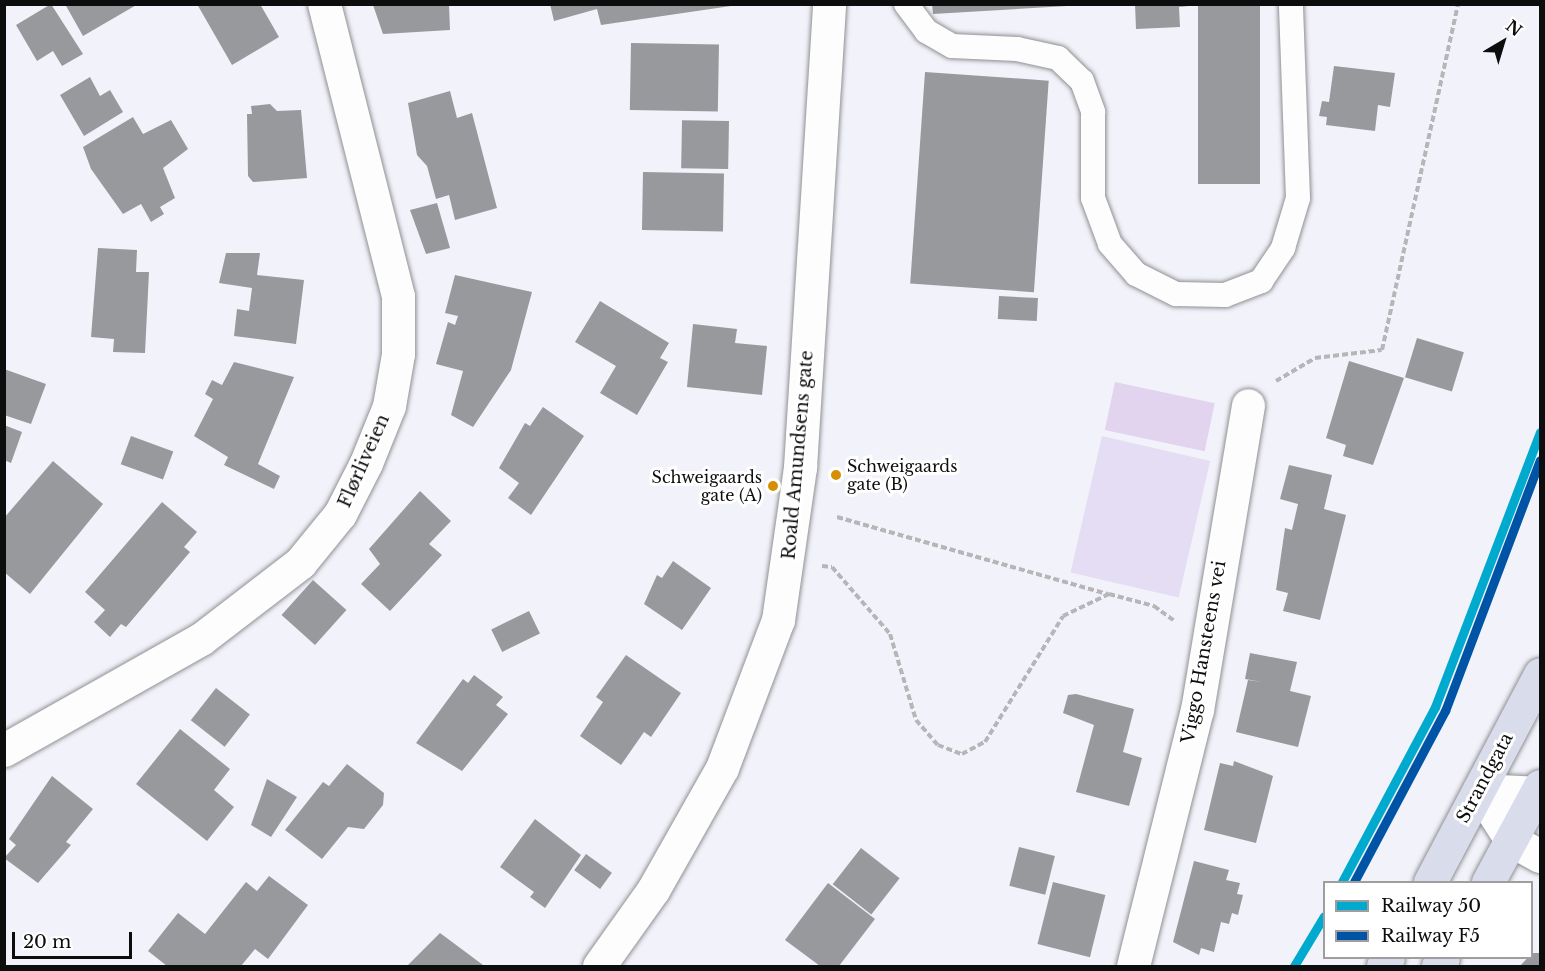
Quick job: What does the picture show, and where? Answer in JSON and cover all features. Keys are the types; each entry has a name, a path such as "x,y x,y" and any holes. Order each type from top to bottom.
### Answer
{"main road":[{"name":"Strandgata","path":"1431,881 1540,674"},
{"path":"1489,881 1540,790"}],"street":[{"name":"Flørliveien","path":"4,750 201,639 300,563 340,514 366,463 388,406 398,354 398,296 324,4"},
{"name":"Roald Amundsens gate","path":"599,966 653,890 727,759 765,667 790,563 829,4"},
{"name":"Viggo Hansteens vei","path":"1133,966 1197,710 1205,642 1248,405"},
{"path":"1479,790 1540,790"},
{"path":"1479,790 1511,840 1540,856"}],"lane":[{"path":"906,4 926,31 952,46 1017,49 1058,58 1082,81 1093,112 1093,198 1110,244 1136,274 1176,294 1225,295 1261,281 1283,248 1298,198 1291,4"}],"path":[{"path":"1248,405 1284,374 1315,358 1382,350 1458,4"},
{"path":"837,517 1154,606 1205,642"},
{"path":"790,563 832,567 890,634 916,720 938,745 962,754 985,742 1063,616 1109,594"}],"shaded area":[{"path":"1115,382 1215,403 1205,451 1105,430"},
{"path":"1102,436 1210,461 1179,597 1071,572"}],"building":[{"path":"51,4 83,54 62,66 53,51 37,61 16,25"},
{"path":"65,4 138,4 83,36"},
{"path":"197,4 260,4 279,37 232,65"},
{"path":"550,4 731,4 731,6 601,25 597,9 554,21"},
{"path":"932,4 1067,4 1067,6 933,14"},
{"path":"1135,4 1189,4 1189,6 1179,7 1180,27 1136,29"},
{"path":"1198,4 1260,4 1260,184 1198,184"},
{"path":"373,5 449,5 450,30 383,34"},
{"path":"631,43 719,45 718,112 630,110"},
{"path":"1334,66 1395,73 1390,107 1378,105 1375,131 1326,125 1327,117 1319,116 1322,101 1329,102"},
{"path":"925,72 1049,81 1034,292 910,283"},
{"path":"90,77 100,96 110,90 123,112 84,136 60,95"},
{"path":"450,91 457,118 472,113 497,208 455,220 449,195 436,199 427,166 417,155 408,103"},
{"path":"270,104 277,111 301,110 307,178 253,182 248,176 247,114 252,114 251,106"},
{"path":"133,117 143,134 171,120 188,149 163,168 175,198 160,207 164,214 151,222 141,204 123,214 91,169 83,147"},
{"path":"682,120 729,121 728,169 681,168"},
{"path":"643,172 724,173 723,231 642,230"},
{"path":"437,203 450,248 426,254 410,210"},
{"path":"98,248 137,250 136,272 149,272 145,353 113,352 114,339 91,337"},
{"path":"226,253 260,253 257,275 304,280 296,344 234,336 237,309 249,311 252,288 219,283"},
{"path":"455,275 532,292 511,370 473,427 451,415 463,371 436,364 448,322 455,325 458,316 445,313"},
{"path":"999,296 1038,298 1037,321 998,319"},
{"path":"600,301 669,343 660,358 668,362 637,415 600,393 616,366 575,342"},
{"path":"693,324 737,329 735,343 767,346 762,395 687,387"},
{"path":"1417,338 1464,352 1452,392 1405,377"},
{"path":"1349,361 1404,378 1373,465 1343,456 1346,445 1326,438"},
{"path":"234,362 294,377 258,464 280,476 274,489 224,465 228,457 194,436 213,399 205,394 212,380 222,385"},
{"path":"4,369 46,384 31,424 4,415"},
{"path":"543,407 584,436 531,515 508,498 519,483 499,468 525,423 530,426"},
{"path":"4,425 22,432 11,463 4,460"},
{"path":"131,436 173,451 163,480 121,464"},
{"path":"53,461 103,504 30,594 4,572 4,518"},
{"path":"1289,465 1332,475 1324,509 1346,515 1320,620 1283,611 1288,593 1276,590 1285,528 1292,530 1298,504 1280,499"},
{"path":"420,491 451,521 429,544 442,555 390,611 361,584 380,564 369,549"},
{"path":"162,502 197,532 184,547 190,552 126,627 121,624 110,637 94,622 105,610 85,592"},
{"path":"673,561 711,588 682,630 644,604 657,575 662,578"},
{"path":"313,580 346,610 315,645 282,615"},
{"path":"529,611 540,633 502,652 491,629"},
{"path":"1250,653 1297,662 1290,691 1311,696 1298,747 1236,732 1248,680 1262,682 1245,679"},
{"path":"626,655 681,693 651,737 644,732 621,765 580,736 603,702 596,697"},
{"path":"474,675 503,697 496,705 508,714 462,771 416,743 463,679 468,683"},
{"path":"216,688 250,714 225,747 191,720"},
{"path":"1076,694 1134,709 1123,752 1142,758 1129,806 1076,792 1094,725 1063,713 1068,695"},
{"path":"180,729 230,769 214,790 234,807 207,841 136,784"},
{"path":"1234,761 1273,776 1256,843 1204,830 1220,763 1233,766"},
{"path":"347,764 384,793 383,805 364,829 348,827 322,859 285,830 323,782 329,786"},
{"path":"52,776 93,809 66,842 71,845 38,883 4,858 16,845 9,839"},
{"path":"267,779 297,797 271,837 251,825"},
{"path":"535,819 581,855 545,908 530,897 534,892 500,867"},
{"path":"1019,847 1055,856 1045,895 1009,886"},
{"path":"861,848 900,878 871,914 833,884"},
{"path":"586,854 612,873 600,889 574,870"},
{"path":"1194,861 1229,870 1226,880 1240,883 1237,894 1243,895 1238,915 1232,913 1229,924 1221,922 1214,952 1201,948 1199,955 1173,942"},
{"path":"269,876 308,905 268,959 255,949 241,966 167,966 148,951 178,913 205,934 246,882 257,891"},
{"path":"1053,882 1105,895 1090,957 1038,944"},
{"path":"828,883 875,919 839,966 820,966 785,940"},
{"path":"440,933 483,965 407,966"},
{"path":"1533,953 1540,953 1540,966 1520,966 1526,959 1533,959"}],"rail line":[{"name":"50","path":"1343,881 1435,707 1540,432"},
{"name":"F5","path":"1355,881 1445,711 1540,460"},
{"name":"50","path":"1294,966 1323,918"}],"place":[{"name":"Schweigaards gate (B)","path":"836,475"},
{"name":"Schweigaards gate (A)","path":"773,486"}]}
